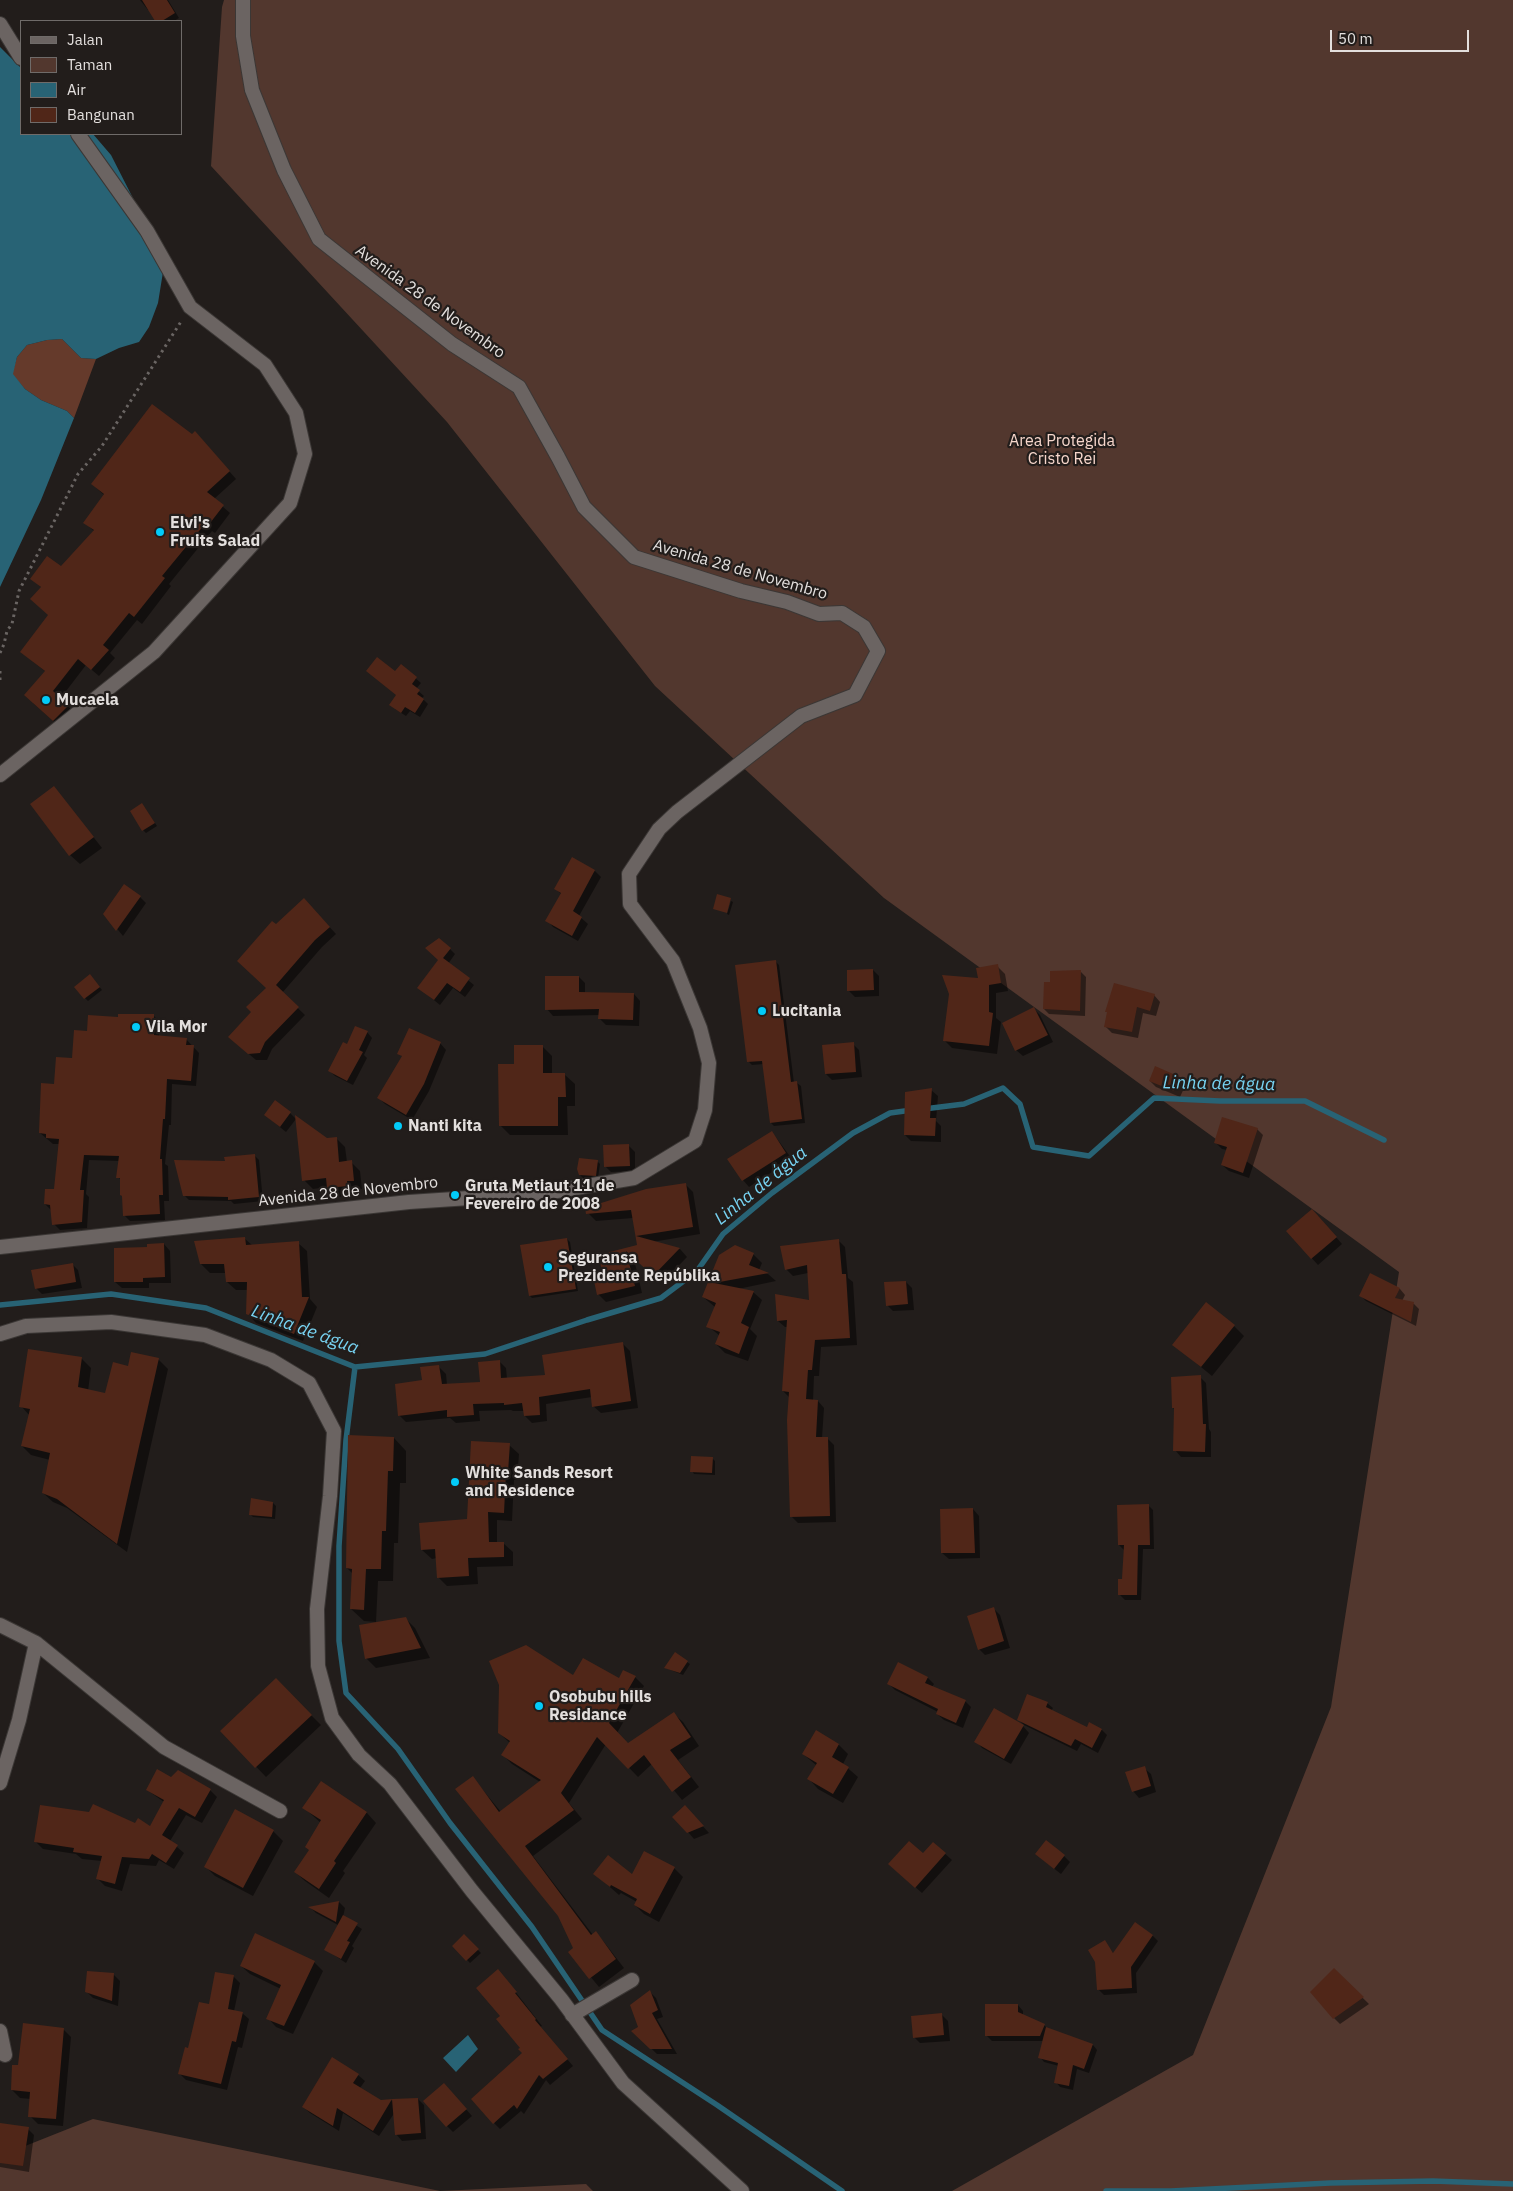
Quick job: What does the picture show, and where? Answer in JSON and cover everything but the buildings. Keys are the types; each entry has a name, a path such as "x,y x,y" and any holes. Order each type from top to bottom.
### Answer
{"street":[{"name":"Avenida 28 de Novembro","path":"0,1247 409,1202 545,1193 634,1178 696,1141 705,1110 709,1063 700,1028 673,961 630,904 629,874 659,829 676,812 801,716 855,695 878,651 864,627 842,613 819,614 787,602 741,591 634,557 584,507 519,387 452,344 319,240 284,170 252,90 243,36 243,0"},
{"path":"0,24 20,56"},
{"path":"0,775 154,652 290,503 306,454 296,413 264,366 190,307 147,231 79,135"},
{"path":"0,1334 26,1326 111,1322 205,1335 271,1360 309,1383 334,1430 330,1496 317,1609 318,1666 332,1718 360,1755 390,1784 572,2014 623,2083 742,2191"},
{"path":"0,1625 36,1643 164,1747 280,1811"},
{"path":"0,1783 19,1720 36,1643"},
{"path":"572,2014 632,1980"},
{"path":"0,2031 5,2055"}],"path":[{"path":"0,653 7,631 12,624 20,591 78,474 102,446 190,307"},
{"path":"0,671 0,681"}],"green space":[{"name":"Area Protegida Cristo Rei","path":"224,0 1513,0 1513,2191 952,2191 1193,2055 1331,1707 1399,1272 884,898 655,686 447,422 211,166"},
{"path":"93,2119 440,2191 0,2191 0,2156"},
{"path":"586,2184 593,2191 440,2191"}],"shaded area":[{"path":"62,339 81,358 96,359 74,418 67,411 41,400 25,389 12,374 17,357 27,345 47,340"}],"water":[{"path":"0,47 20,67 20,135 94,135 111,155 138,208 163,272 158,303 149,327 139,342 119,348 96,359 81,358 62,339 47,340 27,345 17,357 13,374 25,389 41,400 67,411 74,418 41,500 0,587"},
{"path":"468,2035 478,2049 456,2072 443,2058"}],"waterway":[{"name":"Linha de água","path":"924,1109 964,1104 1003,1088 1020,1104 1033,1147 1089,1156 1154,1098 1220,1101 1305,1101 1384,1140"},
{"name":"Linha de água","path":"0,1305 111,1294 206,1308 355,1367 485,1354 661,1298 697,1271 723,1234 772,1193 853,1133 890,1113 912,1110"},
{"path":"355,1367 346,1440 339,1546 339,1641 346,1693 398,1749 450,1823 532,1927 602,2030 717,2105 842,2191"},
{"path":"1106,2191 1171,2191 1330,2183 1433,2181 1513,2184"}],"place":[{"name":"Elvi's Fruits Salad","path":"160,532"},
{"name":"Mucaela","path":"46,700"},
{"name":"Lucitania","path":"762,1011"},
{"name":"Vila Mor","path":"136,1027"},
{"name":"Nanti kita","path":"398,1126"},
{"name":"Gruta Metiaut 11 de Fevereiro de 2008","path":"455,1195"},
{"name":"Seguransa Prezidente Repúblika","path":"548,1267"},
{"name":"White Sands Resort and Residence","path":"455,1482"},
{"name":"Osobubu hills Residance","path":"539,1706"}]}
